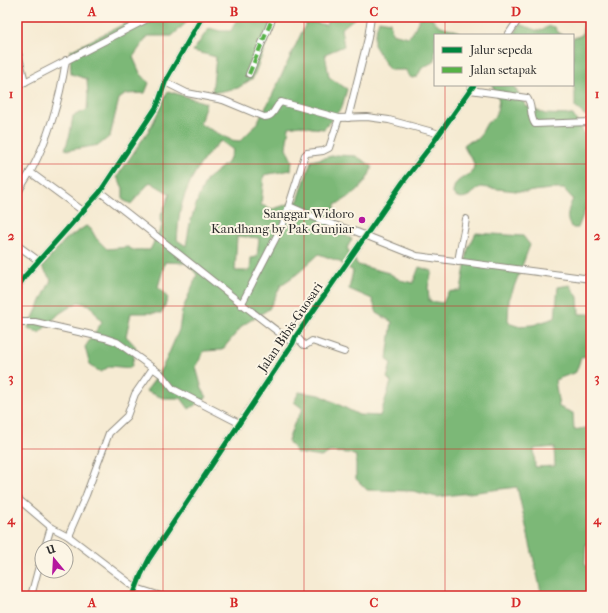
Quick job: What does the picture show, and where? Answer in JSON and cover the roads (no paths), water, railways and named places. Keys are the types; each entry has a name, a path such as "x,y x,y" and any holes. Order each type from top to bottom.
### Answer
{"street":[{"path":"17,86 151,17"},
{"path":"17,295 22,280 100,192 157,106 165,82 202,17"},
{"path":"249,74 273,17"},
{"path":"348,118 368,38 371,17"},
{"path":"509,34 520,17"},
{"path":"17,49 25,82"},
{"path":"17,195 39,152 53,115 62,88 66,60"},
{"path":"165,82 187,93 223,100 264,117 271,116 277,105 281,102 338,118 367,117 389,120 440,134"},
{"path":"472,87 527,98 530,102 532,119 535,124 591,122"},
{"name":"Jalan Bibis-Guosari","path":"133,596 149,559 293,343 296,336 403,182 440,134 472,87"},
{"path":"241,305 283,224 305,155 307,153 330,148 338,118"},
{"path":"30,172 82,211"},
{"path":"100,192 241,305 293,343"},
{"path":"289,206 326,222 417,256 591,278"},
{"path":"458,262 460,244 464,236 466,218"},
{"path":"17,245 38,261"},
{"path":"17,322 35,322 111,339 126,348 161,374 173,389 239,423"},
{"path":"296,336 304,345 312,341 344,352"},
{"path":"68,536 86,495 109,433 127,416 135,394 153,368"},
{"path":"17,498 51,526 68,536 136,588 161,596"},
{"path":"47,539 51,526"},
{"path":"31,596 36,579"}],"place":[{"name":"Sanggar Widoro Kandhang by Pak Gunjiar","path":"362,220"}]}
